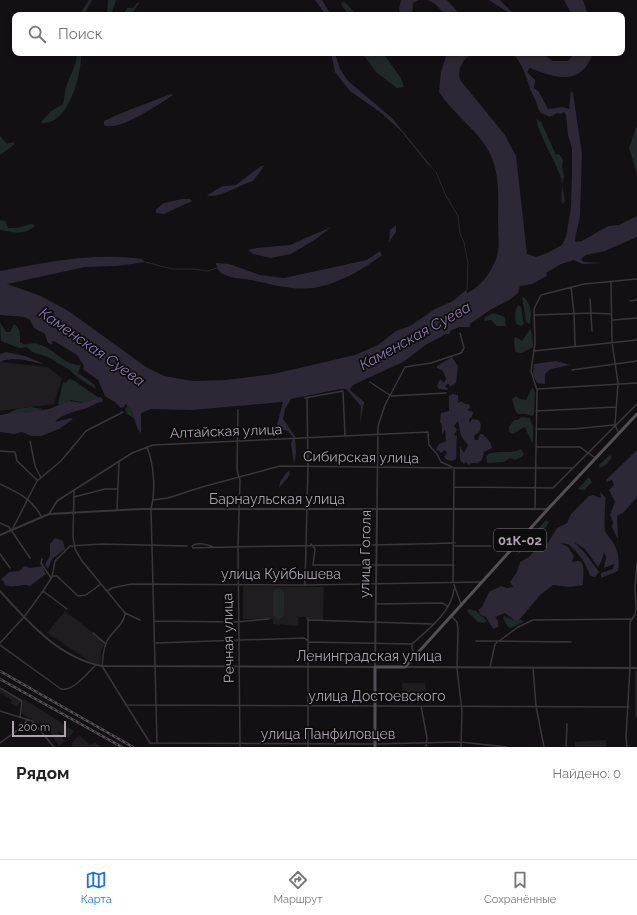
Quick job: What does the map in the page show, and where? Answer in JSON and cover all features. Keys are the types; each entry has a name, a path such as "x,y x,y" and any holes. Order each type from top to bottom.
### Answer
{"main road":[{"name":"01К-02","path":"406,667 461,604 637,414"},
{"name":"Ленинградская улица","path":"375,667 406,667"},
{"name":"улица Гоголя","path":"375,667 375,746"}],"street":[{"path":"535,509 537,388 531,375 537,302 541,295 584,284 637,279"},
{"path":"611,282 612,342 618,383 615,425 619,434"},
{"path":"571,288 574,313 575,346"},
{"path":"590,299 592,331"},
{"path":"630,301 637,300"},
{"path":"535,315 574,313 612,314"},
{"path":"612,320 637,318"},
{"name":"улица Гоголя","path":"375,667 374,642 377,435 381,416 405,367 431,363 461,353 464,348 460,333"},
{"path":"534,351 637,340"},
{"path":"572,370 637,361"},
{"path":"370,382 391,396 446,393"},
{"path":"537,388 637,382"},
{"path":"305,585 308,466 306,399 342,391 345,436"},
{"path":"454,487 553,488 637,404"},
{"path":"536,411 616,407"},
{"name":"Речная улица","path":"238,410 237,441 240,509 238,546 238,667 240,746"},
{"path":"13,528 37,481 61,461 86,431 123,412"},
{"path":"536,430 573,429 615,425"},
{"name":"Алтайская улица","path":"48,514 57,501 119,461 153,445 428,432 429,445 437,454 441,462 454,468"},
{"path":"30,441 38,473 41,478"},
{"path":"147,447 152,465 153,500 151,509 157,743"},
{"path":"536,447 580,447 596,458"},
{"path":"0,451 15,452 17,461 37,481"},
{"path":"117,510 119,461"},
{"name":"Сибирская улица","path":"153,500 168,498 181,493 280,466 573,468"},
{"path":"454,468 455,543 453,582 461,604"},
{"path":"0,484 12,488 28,499 37,508 41,516"},
{"path":"74,497 105,489 118,489"},
{"path":"74,490 74,546 82,561 125,613 140,620"},
{"name":"Барнаульская улица","path":"0,535 10,529 41,516 74,512 151,509 307,508 548,509"},
{"path":"0,523 10,529 30,558"},
{"path":"214,547 207,544 196,544 192,546 193,548 311,544 376,546 455,543"},
{"path":"96,665 71,688 65,690 58,688 0,644 24,617 43,591 53,576 55,561 70,546 102,544 187,546"},
{"path":"311,544 315,549 313,565 454,565"},
{"path":"454,546 491,546"},
{"path":"0,554 10,568"},
{"path":"42,559 41,563 52,578"},
{"path":"490,667 494,648 499,642 518,627 533,620 631,619 635,616 636,609 637,563"},
{"path":"53,576 57,576 78,596 86,595 101,584"},
{"name":"улица Куйбышева","path":"107,591 112,588 132,584 305,585 482,582"},
{"path":"155,643 304,638 308,641 412,644 445,612 453,598 454,588"},
{"name":"Ленинградская улица","path":"0,591 24,617 49,640 96,665 156,667 375,667"},
{"path":"43,591 67,609"},
{"path":"375,604 443,603 448,607"},
{"path":"445,612 457,622 458,629 458,667 462,706 461,747"},
{"path":"125,613 123,620 113,632 106,644 103,652 102,666 125,705"},
{"path":"154,620 269,619"},
{"path":"308,746 308,619 432,624"},
{"path":"627,747 626,737 629,707 631,619"},
{"path":"93,633 106,644"},
{"path":"476,642 571,642"},
{"path":"412,644 415,655"},
{"name":"Ленинградская улица","path":"406,667 637,668"},
{"path":"533,667 536,706 544,747"},
{"path":"0,688 22,701 20,717"},
{"name":"улица Достоевского","path":"125,705 629,707"},
{"name":"улица Панфиловцев","path":"125,705 150,743 240,746 375,746 461,742 506,747"},
{"path":"421,706 424,714 427,743 426,747"},
{"path":"0,711 28,719 37,725 54,747"},
{"path":"0,743 22,728 28,719"},
{"path":"566,747 567,724"}],"shaded area":[{"path":"89,0 92,0 86,12 81,12"},
{"path":"108,0 116,0 112,12 107,12"},
{"path":"343,1 354,12 347,12 341,4"},
{"path":"140,2 133,12 125,12 127,8 133,8"},
{"path":"77,56 81,56 79,73 67,107 52,121 41,122 51,111 63,104 65,90"},
{"path":"364,56 385,56 401,78 404,87 397,88 377,73"},
{"path":"536,118 541,122 556,155 559,154 563,160 562,166 564,176 562,185 557,168 540,133"},
{"path":"637,125 637,174 629,148"},
{"path":"0,136 7,144 13,142 15,144 0,155"},
{"path":"562,185 565,201 562,204 561,197"},
{"path":"0,220 5,221 8,228 17,228 31,224 35,225 28,231 9,232 0,230"},
{"path":"522,296 529,305 531,312 529,324 526,322"},
{"path":"518,305 521,307 524,324 521,326 517,324 515,320"},
{"path":"494,313 505,317 506,326 497,326 491,320 484,321 485,317"},
{"path":"0,322 6,332 10,332 14,324 20,332 20,342 23,344 35,343 44,346 69,363 81,365 78,373 94,384 96,389 48,357 32,352 27,347 19,348 1,341"},
{"path":"530,329 532,333 533,347 522,353 515,352 514,339 516,337 522,341"},
{"path":"0,362 48,367 62,379 54,404 0,411"},
{"path":"69,379 73,380 99,398 84,403 71,400 60,405 58,404 63,382 66,383"},
{"path":"532,388 535,393 534,414 532,416 518,414 515,410 512,399 516,396 520,399 526,400"},
{"path":"128,405 135,419 127,414 125,409"},
{"path":"31,407 43,409 34,413 24,413 23,411 7,414 17,409"},
{"path":"521,417 530,418 533,426 532,443 525,427 512,434 509,432 509,427 514,420 518,420"},
{"path":"521,449 524,454 522,457 515,460 510,458 504,462 487,463 486,456 489,454 498,452 512,452"},
{"path":"610,455 612,457 607,464 600,468 599,465"},
{"path":"589,477 592,482 584,490 578,489"},
{"path":"546,520 549,522 544,530 534,538 532,536"},
{"path":"530,540 530,545 515,556"},
{"path":"243,586 324,587 323,620 306,620 306,617 298,617 299,626 273,624 273,619 243,619"},
{"path":"279,588 284,592 284,615 278,620 273,615 273,592 275,589"},
{"path":"469,609 476,611 487,621 484,623 478,622 467,611"},
{"path":"65,611 104,641 103,642 105,643 101,651 100,665 89,661 47,633"},
{"path":"504,616 513,620 521,620 523,622 511,628 508,627 503,618"},
{"path":"635,671 637,671 637,717 635,718"},
{"path":"402,683 425,683 427,693 403,693"},
{"path":"0,689 21,701 17,707 10,703 12,700 0,693"},
{"path":"24,699 74,731 69,738 57,731 65,741 59,746 49,731 21,713"},
{"path":"79,735 90,745 95,742 100,747 73,747 71,744"},
{"path":"606,740 606,747 575,747 575,742"}],"water":[{"path":"315,0 322,0 329,12 324,12"},
{"path":"401,0 419,0 413,3 412,12 400,12"},
{"path":"427,0 447,0 457,12 443,12 434,3"},
{"path":"489,0 500,0 512,12 507,12"},
{"path":"564,0 583,0 587,12 570,12"},
{"path":"332,56 336,56 340,69 348,81 392,118 436,172 401,131 380,112 350,91 335,72"},
{"name":"Каменская Суева","path":"446,56 469,56 460,68 460,80 505,135 516,156 527,254 536,257 562,245 566,237 571,207 572,148 568,135 566,115 564,112 561,114 557,113 550,117 541,113 523,69 515,56 546,56 553,61 568,61 572,56 592,56 588,64 582,71 567,77 549,75 530,68 527,72 535,80 534,88 539,92 548,109 563,107 569,109 571,91 573,93 582,154 580,216 575,242 582,241 608,226 619,225 637,216 637,237 605,251 586,255 581,259 584,262 603,263 582,264 574,260 561,264 546,273 547,276 532,284 520,286 518,293 470,324 470,327 459,327 450,331 450,334 446,334 427,344 403,362 353,385 350,389 351,391 364,402 360,424 361,406 346,389 291,399 285,409 283,419 295,436 296,453 294,464 291,444 293,437 288,431 280,429 277,425 283,402 192,410 151,409 141,413 141,433 138,430 129,407 125,404 124,407 121,408 105,396 98,380 83,369 84,366 77,355 54,341 52,341 52,345 48,343 45,334 34,328 30,320 25,317 0,315 0,271 53,261 88,257 124,257 142,259 145,262 117,266 85,267 7,284 41,296 70,312 146,367 164,376 193,381 226,380 273,374 355,355 378,345 396,331 410,326 435,309 453,301 466,290 467,293 472,291 485,278 495,261 498,252 498,182 494,163 485,145 439,92 441,72"},
{"path":"171,94 173,95 139,116 119,125 104,125 104,121 119,114"},
{"path":"261,166 264,166 253,181 223,194 211,196 207,195 223,186 236,185"},
{"path":"182,199 190,199 192,201 164,214 156,213 156,209 164,203"},
{"path":"396,225 396,232 389,242 390,230"},
{"path":"331,227 316,239 291,254 271,258 253,254 248,250 290,245"},
{"path":"380,251 382,255 352,274 327,285 309,288 291,288 235,278 219,271 216,263 229,264 260,275 284,278 367,260"},
{"path":"6,352 25,356 44,364 16,359 0,362 0,354"},
{"path":"452,357 458,366 456,383 450,387 449,384 447,384 445,386 448,389 447,390 439,389 437,386 440,379 444,383 446,379 443,371 437,368 437,366"},
{"path":"556,361 570,365 551,369 545,374 545,384 537,383 533,375 534,364"},
{"path":"452,394 458,395 458,403 461,401 465,404 469,404 470,408 467,410 473,412 472,417 469,419 470,423 472,419 479,420 481,425 480,431 474,436 475,440 478,440 480,434 482,434 491,443 492,448 484,452 482,460 478,463 471,463 469,465 466,462 464,464 460,460 460,446 464,453 468,445 461,436 458,421 454,426 457,430 454,435 457,436 456,459 453,461 448,460 444,457 447,453 445,450 441,453 436,449 439,444 446,441 445,429 442,435 442,425 440,422 441,413 449,411 449,396"},
{"path":"101,397 103,400 102,402 61,417 55,422 71,418 73,419 59,429 41,436 31,436 22,432 14,434 0,432 0,415 49,409 69,401 82,403"},
{"path":"637,450 637,497 624,512 617,516 618,539 612,527 613,522 610,515 615,502 609,490 614,485 612,480 606,482 606,480"},
{"path":"290,471 289,476 279,488 280,482 287,472"},
{"path":"600,492 606,498 605,531 617,550 619,561 618,571 601,578 601,573 613,569 614,564 604,568 606,557 604,552 598,567 585,549 574,542 585,553 599,572 595,577 590,576 582,558 576,551 568,544 560,543 568,547 574,556 572,562 581,562 584,571 583,585 570,587 553,585 541,594 519,620 514,620 505,613 495,617 498,621 498,627 493,629 486,617 481,615 478,610 482,607 489,592 501,586 507,588 513,587 510,582 517,572 520,562 529,557 539,546 547,544 557,528 567,523 571,514 589,496 593,495 601,498"},
{"path":"55,538 63,541 65,549 52,559 48,569 45,564 50,556 50,544"},
{"path":"25,566 30,568 42,566 46,574 30,586 6,586 1,580 9,572 19,571"}],"waterway":[{"path":"436,172 446,196 458,216 460,233 464,243 468,263 467,290"},
{"path":"145,262 172,269 194,269 207,271 217,268"}],"railway":[{"path":"0,671 133,747"},
{"path":"0,679 122,747"}]}
